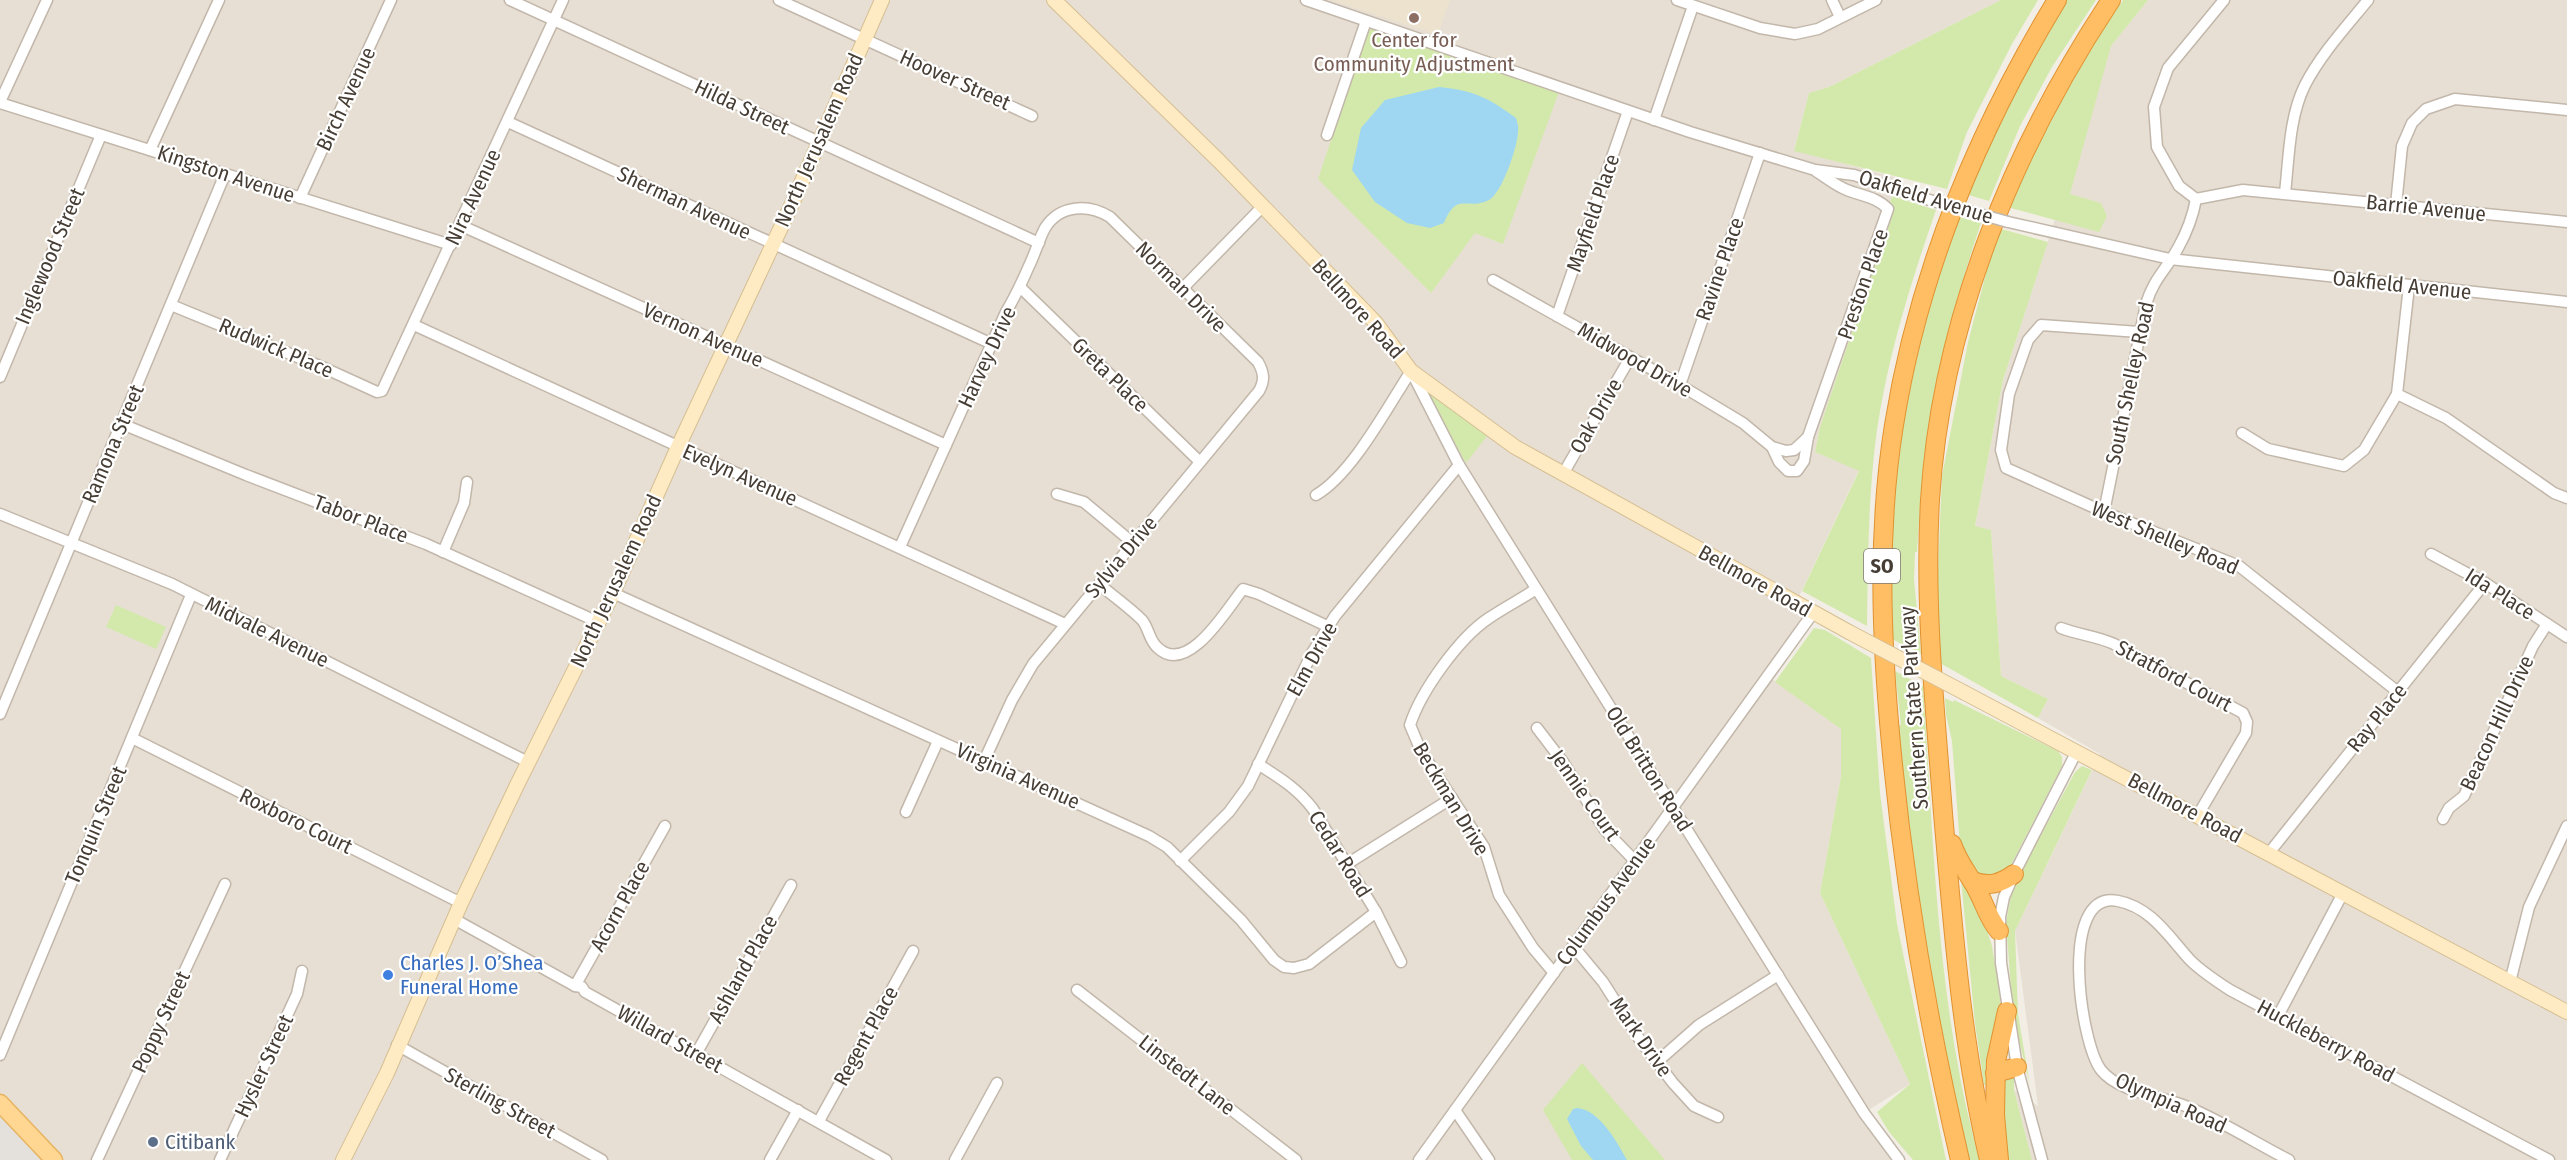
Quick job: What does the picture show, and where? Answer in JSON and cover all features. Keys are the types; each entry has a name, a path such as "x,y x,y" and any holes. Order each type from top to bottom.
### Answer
{"highway":[{"name":"Southern State Parkway","path":"1960,1160 1941,1077 1917,947 1894,774 1887,701 1882,582 1886,489 1894,426 1906,363 1933,265 1972,163 1994,115 2057,0"},
{"name":"Southern State Parkway","path":"1989,1160 1970,1068 1956,969 1932,676 1928,558 1933,469 1946,383 1975,278 2012,179 2061,80 2111,0"},
{"path":"1943,810 1957,858 1972,881 1991,922 1999,931"},
{"path":"1972,881 1997,884 2014,874"},
{"path":"1999,1160 1995,1116 1995,1073 2007,1011"},
{"path":"1995,1073 2017,1067"}],"main road":[{"name":"North Jerusalem Road","path":"343,1160 387,1073 461,903 528,762 613,593 882,0"},
{"name":"Bellmore Road","path":"1054,0 1263,206 1376,323 1411,371 1496,434 1563,474 1849,632 2567,1012"},
{"path":"0,1103 54,1160"}],"street":[{"path":"0,103 47,0"},
{"path":"150,150 219,0"},
{"name":"Birch Avenue","path":"300,198 391,0"},
{"name":"Hilda Street","path":"510,0 1040,243"},
{"name":"Nira Avenue","path":"380,393 414,325 563,0"},
{"name":"Hoover Street","path":"779,0 1032,116"},
{"name":"Oakfield Avenue","path":"1306,0 1654,120 1815,170 1854,175 1919,197 2008,222 2170,259 2567,302"},
{"path":"1677,0 1783,34 1818,29 1876,0"},
{"path":"1832,0 1840,17"},
{"path":"2170,259 2186,230 2196,200 2179,186 2157,147 2154,107 2168,68 2224,0"},
{"path":"2285,193 2292,130 2305,86 2333,42 2368,0"},
{"path":"1654,120 1693,6"},
{"path":"1327,135 1366,21"},
{"path":"2396,205 2402,146 2412,123 2426,109 2455,99 2567,110"},
{"name":"Kingston Avenue","path":"0,103 451,245"},
{"name":"Mayfield Place","path":"1557,316 1628,111"},
{"name":"Sherman Avenue","path":"508,122 992,344"},
{"name":"Inglewood Street","path":"0,377 101,135"},
{"name":"Ravine Place","path":"1680,385 1760,153"},
{"name":"Preston Place","path":"1808,437 1888,209 1872,198 1838,186 1815,170"},
{"name":"Ramona Street","path":"0,714 225,174"},
{"name":"Barrie Avenue","path":"2196,200 2243,190 2567,222"},
{"path":"1183,288 1263,206"},
{"name":"Harvey Drive","path":"900,547 1045,228 1054,218 1071,209 1093,208 1104,214"},
{"name":"Norman Drive","path":"1104,214 1258,362"},
{"name":"Vernon Avenue","path":"460,225 946,445"},
{"name":"South Shelley Road","path":"2104,512 2139,332 2151,287 2170,259"},
{"name":"Midwood Drive","path":"1493,280 1743,423 1772,447 1783,468 1797,471 1804,461 1808,437"},
{"path":"2242,433 2268,449 2344,466 2364,450 2397,394 2409,286"},
{"name":"Greta Place","path":"1020,287 1200,462"},
{"name":"Rudwick Place","path":"171,305 380,393"},
{"name":"Evelyn Avenue","path":"414,325 1065,624"},
{"name":"West Shelley Road","path":"2139,332 2041,325 2028,340 2009,394 2001,450 2006,468 2104,512 2239,566 2398,692"},
{"name":"Oak Drive","path":"1563,474 1630,358"},
{"name":"Sylvia Drive","path":"984,761 1023,679 1065,624 1259,391 1264,377 1258,362"},
{"path":"1316,495 1328,489 1344,473 1411,371"},
{"name":"Old Britton Road","path":"1411,371 1459,465 1864,1113 1899,1160"},
{"path":"2397,394 2446,418 2554,493 2567,498"},
{"name":"Tabor Place","path":"122,424 246,476 443,552 598,622"},
{"path":"1772,447 1786,451 1794,450 1808,437"},
{"name":"Elm Drive","path":"1180,861 1229,812 1248,786 1312,653 1329,627 1459,465"},
{"path":"443,552 464,503 467,482"},
{"path":"1057,494 1084,502 1133,543"},
{"name":"Midvale Avenue","path":"0,514 172,584 528,762"},
{"name":"Ida Place","path":"2431,554 2486,583 2567,637"},
{"name":"Ray Place","path":"2269,853 2486,583"},
{"path":"1099,584 1143,622 1157,648 1170,654 1181,654 1193,649 1243,589 1259,594 1329,627"},
{"name":"Beckman Drive","path":"1536,589 1487,619 1470,634 1435,678 1415,711 1410,725 1414,738 1484,847 1499,895 1533,948 1554,973"},
{"name":"Virginia Avenue","path":"613,593 1149,836 1167,847 1241,920 1274,960 1284,967 1294,968 1309,964 1376,912"},
{"name":"Tonquin Street","path":"0,1055 191,595"},
{"name":"Columbus Avenue","path":"1419,1160 1814,613"},
{"name":"Beacon Hill Drive","path":"2443,819 2450,808 2463,796 2534,645 2547,624"},
{"name":"Stratford Court","path":"2061,628 2114,644 2243,713 2247,722 2246,733 2198,815"},
{"name":"Jennie Court","path":"1537,728 1563,762 1612,840 1635,861"},
{"name":"Roxboro Court","path":"132,738 461,903"},
{"path":"906,812 938,741"},
{"path":"2042,1160 2017,1067 2007,1011 1999,931 2002,907 2014,874 2077,751"},
{"name":"Cedar Road","path":"1258,764 1301,793 1376,912 1401,962"},
{"path":"1347,864 1452,798"},
{"name":"Acorn Place","path":"575,986 665,826"},
{"path":"2510,982 2529,907 2567,826"},
{"name":"Poppy Street","path":"97,1160 225,884"},
{"name":"Ashland Place","path":"696,1054 791,885"},
{"path":"2278,1016 2343,893"},
{"name":"Olympia Road","path":"2120,901 2108,900 2097,904 2087,919 2080,942 2078,975 2087,1038 2101,1070 2112,1079 2137,1091 2188,1107 2289,1160"},
{"name":"Huckleberry Road","path":"2120,901 2156,920 2181,950 2209,976 2278,1016 2549,1160"},
{"name":"Willard Street","path":"454,919 575,986 582,987 585,992 886,1160"},
{"name":"Mark Drive","path":"1573,946 1604,982 1640,1040 1694,1106 1718,1117"},
{"name":"Regent Place","path":"819,1121 913,951"},
{"name":"Hysler Street","path":"220,1160 297,994 302,971"},
{"path":"1657,1062 1699,1025 1778,975"},
{"name":"Linstedt Lane","path":"1077,990 1296,1160"},
{"name":"Sterling Street","path":"398,1045 602,1160"},
{"path":"955,1160 997,1083"},
{"path":"770,1160 798,1110"},
{"path":"1455,1110 1489,1160"}],"shaded area":[{"path":"0,0 2001,0 1829,87 1809,93 1794,150 1898,178 1890,202 1893,210 1820,427 1815,452 1859,470 1796,603 1813,613 1768,676 1841,729 1841,776 1820,893 1910,1084 1864,1113 1899,1160 0,1160"},
{"name":"Center for Community Adjustment","path":"1331,0 1450,0 1438,35"},
{"path":"2148,0 2567,0 2567,1160 2032,1160 2014,1090 2038,1106 2015,931 2100,754 2038,718 2048,699 2001,676 1991,530 1975,526 2003,380 2111,46"},
{"path":"0,1103 54,1160 0,1160"}],"green space":[{"path":"2001,0 2038,0 2012,44 1967,132 1947,189 1794,151 1809,93 1829,87"},
{"path":"2063,0 2096,0 2052,67 2020,126 1989,201 1965,194 1974,170"},
{"path":"2123,0 2148,0 2111,46 2070,194 2101,203 2107,216 2099,232 2007,207 2061,101 2090,50"},
{"path":"1369,27 1559,92 1503,244 1475,233 1431,293 1318,179"},
{"path":"1892,196 1936,210 1901,319 1887,374 1877,430 1870,503 1867,626 1802,591 1859,471 1815,452 1820,427 1893,210 1890,202"},
{"path":"1959,217 1981,223 1947,336 1936,382 1926,442 1914,579 1921,654 1892,639 1890,546 1897,462 1906,404 1927,303"},
{"path":"1998,228 2048,242 2003,380 1975,526 1991,530 2001,676 2048,699 2038,718 1938,662 1937,590 1942,476 1968,342"},
{"path":"1421,383 1488,435 1466,463"},
{"path":"116,605 166,627 156,649 106,627"},
{"path":"1814,628 1825,630 1871,658 1880,793 1897,924 1946,1160 1913,1160 1889,1132 1877,1112 1910,1084 1820,893 1841,776 1841,729 1775,682"},
{"path":"1895,671 1923,686 1939,928 1961,1082 1979,1160 1969,1160 1935,998 1917,890 1903,780 1897,725 1901,725"},
{"path":"1945,698 1953,702 1954,700 2058,751 2062,757 2062,766 2007,873 1976,877 1960,846 1952,741"},
{"path":"2082,766 2092,770 2015,931 2018,1014 2030,1086 2013,1015 2006,923 2012,889 2075,772"},
{"path":"1960,869 1978,902 1992,946 1998,983 2001,1008 1988,1085 1984,1085 1975,1023"},
{"path":"1582,1063 1665,1160 1572,1160 1543,1110"},
{"path":"2011,1073 2014,1077 2014,1090 2032,1160 2008,1160 2000,1075"}],"water":[{"path":"1439,87 1472,93 1488,100 1516,118 1518,129 1508,168 1494,196 1481,203 1453,207 1444,223 1430,228 1407,223 1375,202 1352,170 1361,128 1385,100"},
{"path":"1573,1109 1586,1110 1601,1121 1627,1160 1593,1160 1581,1146 1567,1119"}],"place":[{"name":"Center for Community Adjustment","path":"1414,18"},
{"name":"Charles J. O’Shea Funeral Home","path":"388,975"},
{"name":"Citibank","path":"153,1142"}]}
